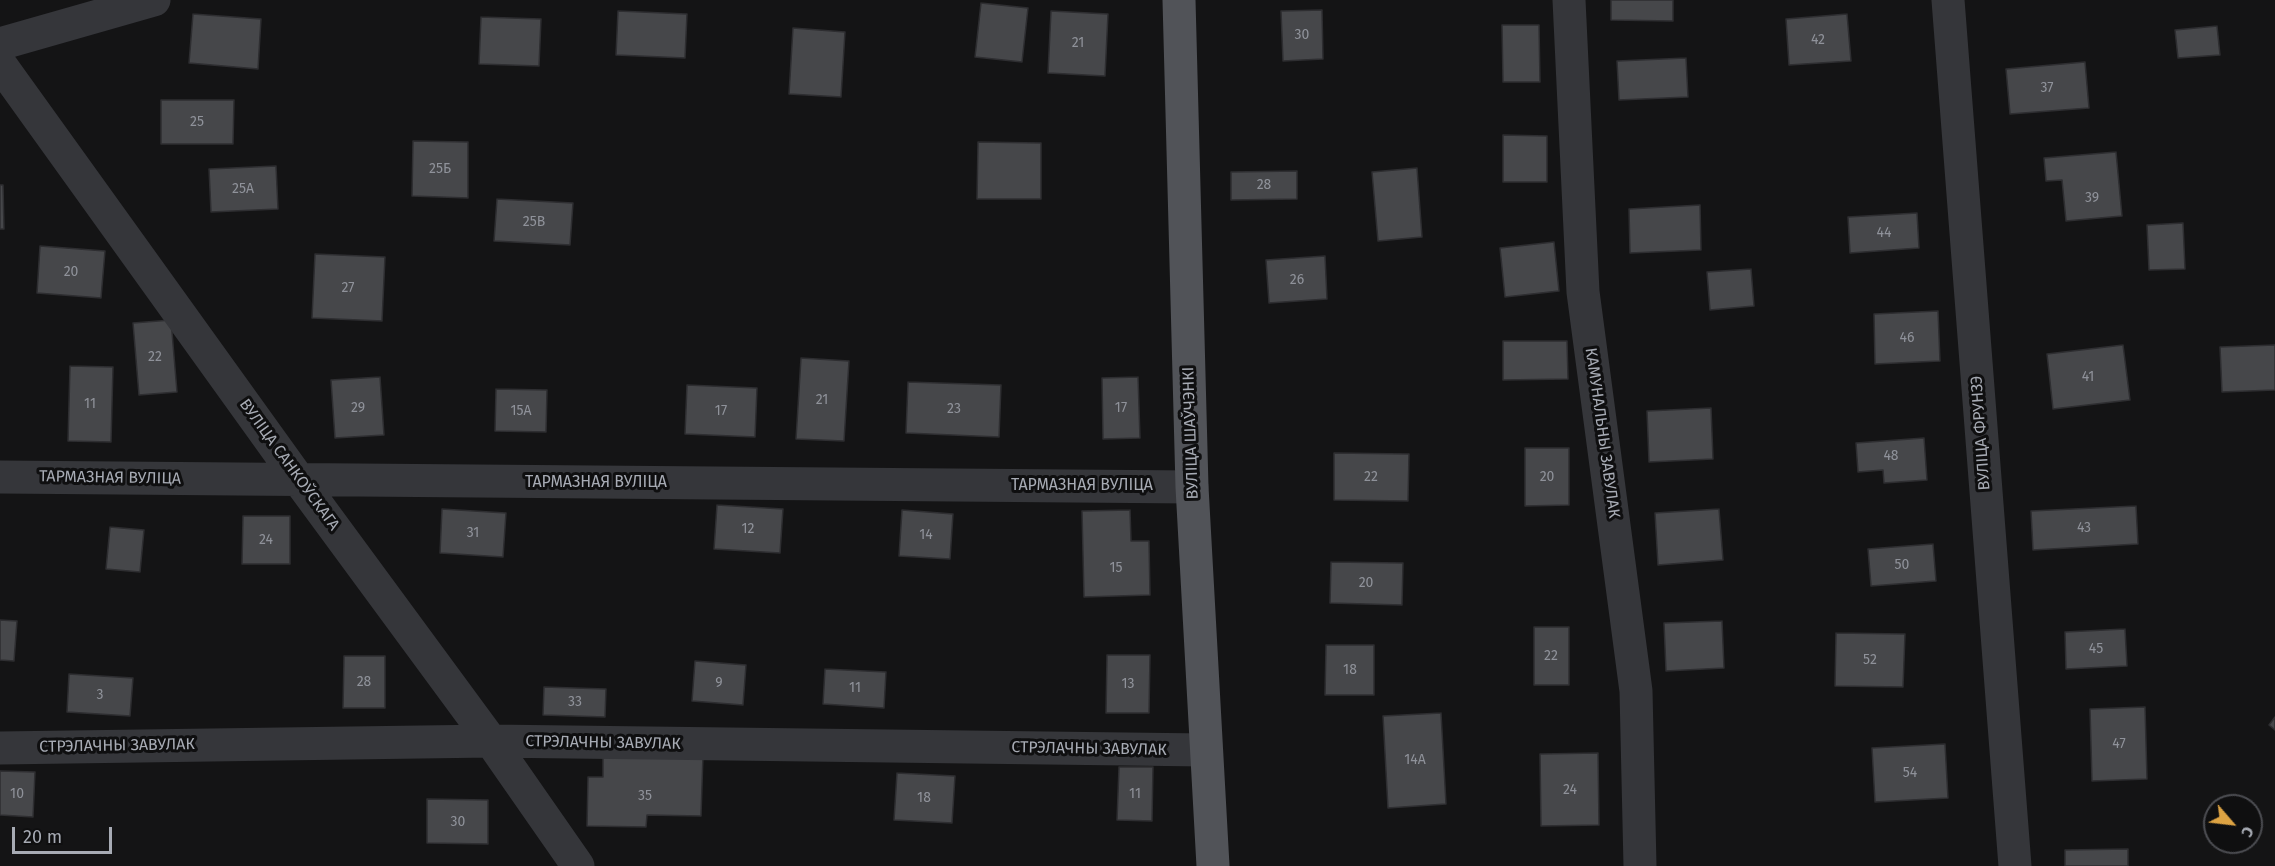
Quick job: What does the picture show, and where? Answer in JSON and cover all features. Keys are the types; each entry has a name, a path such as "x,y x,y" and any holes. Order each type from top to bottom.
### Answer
{"main road":[{"name":"ВУЛІЦА ШАЎЧЭНКІ","path":"1179,0 1192,487 1213,866"}],"street":[{"path":"0,44 154,0"},
{"name":"КАМУНАЛЬНЫ ЗАВУЛАК","path":"1569,0 1583,292 1636,691 1640,866"},
{"name":"ВУЛІЦА ФРУНЗЭ","path":"1948,0 2015,866"},
{"name":"ВУЛІЦА САНКОЎСКАГА","path":"0,64 299,480 491,741 578,866"},
{"name":"ТАРМАЗНАЯ ВУЛІЦА","path":"0,477 1192,487"},
{"name":"СТРЭЛАЧНЫ ЗАВУЛАК","path":"0,748 491,741 1206,750"}],"building":[{"path":"1611,0 1673,0 1673,21 1611,20"},
{"path":"981,3 1028,8 1022,62 975,57"},
{"path":"1322,10 1323,59 1283,61 1281,11"},
{"path":"618,11 687,14 685,58 616,55"},
{"path":"1051,11 1108,14 1105,76 1048,73"},
{"path":"193,14 261,19 258,69 189,63"},
{"path":"1847,14 1851,61 1789,65 1786,19"},
{"path":"481,17 541,19 539,66 479,64"},
{"path":"1502,25 1539,25 1540,82 1503,82"},
{"path":"2217,26 2220,55 2178,58 2175,30"},
{"path":"793,28 845,32 841,97 789,94"},
{"path":"1686,58 1688,97 1619,100 1617,61"},
{"path":"2085,62 2089,108 2010,114 2006,69"},
{"path":"161,100 234,100 233,144 161,144"},
{"path":"1503,135 1547,136 1547,182 1503,182"},
{"path":"413,141 468,142 468,198 412,196"},
{"path":"978,142 1041,143 1041,199 977,199"},
{"path":"2116,152 2122,216 2066,221 2062,180 2046,181 2044,158"},
{"path":"276,166 278,209 211,212 209,169"},
{"path":"1417,168 1422,237 1378,241 1372,172"},
{"path":"1297,171 1297,199 1231,200 1231,172"},
{"path":"0,185 3,185 4,229 0,229"},
{"path":"497,199 573,203 570,245 494,241"},
{"path":"1700,205 1701,250 1630,253 1629,209"},
{"path":"1917,213 1919,248 1850,253 1848,217"},
{"path":"2183,223 2185,269 2149,270 2147,225"},
{"path":"1554,242 1559,291 1505,297 1500,248"},
{"path":"40,246 105,251 101,298 37,293"},
{"path":"315,254 385,257 382,321 312,318"},
{"path":"1325,256 1327,299 1269,303 1266,260"},
{"path":"1751,269 1754,306 1710,310 1707,272"},
{"path":"1938,311 1940,361 1875,364 1874,314"},
{"path":"171,320 177,392 139,395 133,323"},
{"path":"1503,341 1567,341 1568,379 1503,380"},
{"path":"2123,345 2130,400 2053,409 2047,354"},
{"path":"2275,345 2275,390 2222,392 2220,347"},
{"path":"801,358 849,361 844,441 796,439"},
{"path":"70,366 113,367 111,442 68,441"},
{"path":"380,377 384,435 335,438 331,380"},
{"path":"1138,377 1140,438 1103,439 1102,378"},
{"path":"908,382 1001,385 999,437 906,433"},
{"path":"687,385 757,388 755,437 685,434"},
{"path":"496,389 547,390 546,432 495,431"},
{"path":"1711,408 1713,459 1649,462 1647,411"},
{"path":"1924,438 1927,480 1884,483 1883,470 1858,472 1856,443"},
{"path":"1525,448 1569,448 1569,505 1525,506"},
{"path":"1334,453 1409,454 1408,501 1334,500"},
{"path":"717,505 783,509 780,553 714,549"},
{"path":"2136,506 2138,544 2033,550 2031,511"},
{"path":"442,509 506,513 503,557 440,553"},
{"path":"1719,509 1723,560 1658,565 1655,513"},
{"path":"902,510 953,514 950,559 899,556"},
{"path":"1130,510 1131,541 1149,541 1150,595 1084,597 1082,511"},
{"path":"243,516 290,516 290,564 242,564"},
{"path":"110,527 144,530 140,572 106,569"},
{"path":"1933,544 1936,581 1871,586 1868,549"},
{"path":"1331,562 1403,563 1402,605 1330,603"},
{"path":"0,620 17,621 14,661 0,660"},
{"path":"1722,621 1724,668 1666,671 1664,623"},
{"path":"1534,627 1569,627 1569,685 1534,685"},
{"path":"2125,629 2127,666 2066,669 2065,632"},
{"path":"1836,633 1905,634 1903,687 1835,686"},
{"path":"1326,645 1374,645 1374,695 1325,695"},
{"path":"1107,655 1150,655 1149,713 1106,713"},
{"path":"344,656 385,656 385,708 343,708"},
{"path":"695,661 746,665 743,705 692,701"},
{"path":"825,669 886,672 884,708 823,704"},
{"path":"69,674 133,678 130,716 67,712"},
{"path":"544,687 606,689 605,717 543,715"},
{"path":"2145,707 2147,779 2092,781 2090,709"},
{"path":"1441,713 1446,804 1388,808 1383,716"},
{"path":"2275,717 2275,730 2269,725"},
{"path":"1945,744 1948,798 1875,802 1872,748"},
{"path":"603,753 703,755 701,816 647,815 646,827 587,826 588,777 603,777"},
{"path":"1598,753 1599,825 1541,826 1540,754"},
{"path":"1119,767 1153,767 1152,821 1117,820"},
{"path":"0,771 35,772 33,817 0,815"},
{"path":"897,773 955,776 952,823 894,820"},
{"path":"427,799 488,800 488,844 427,843"},
{"path":"2128,849 2128,866 2065,866 2065,850"}]}
